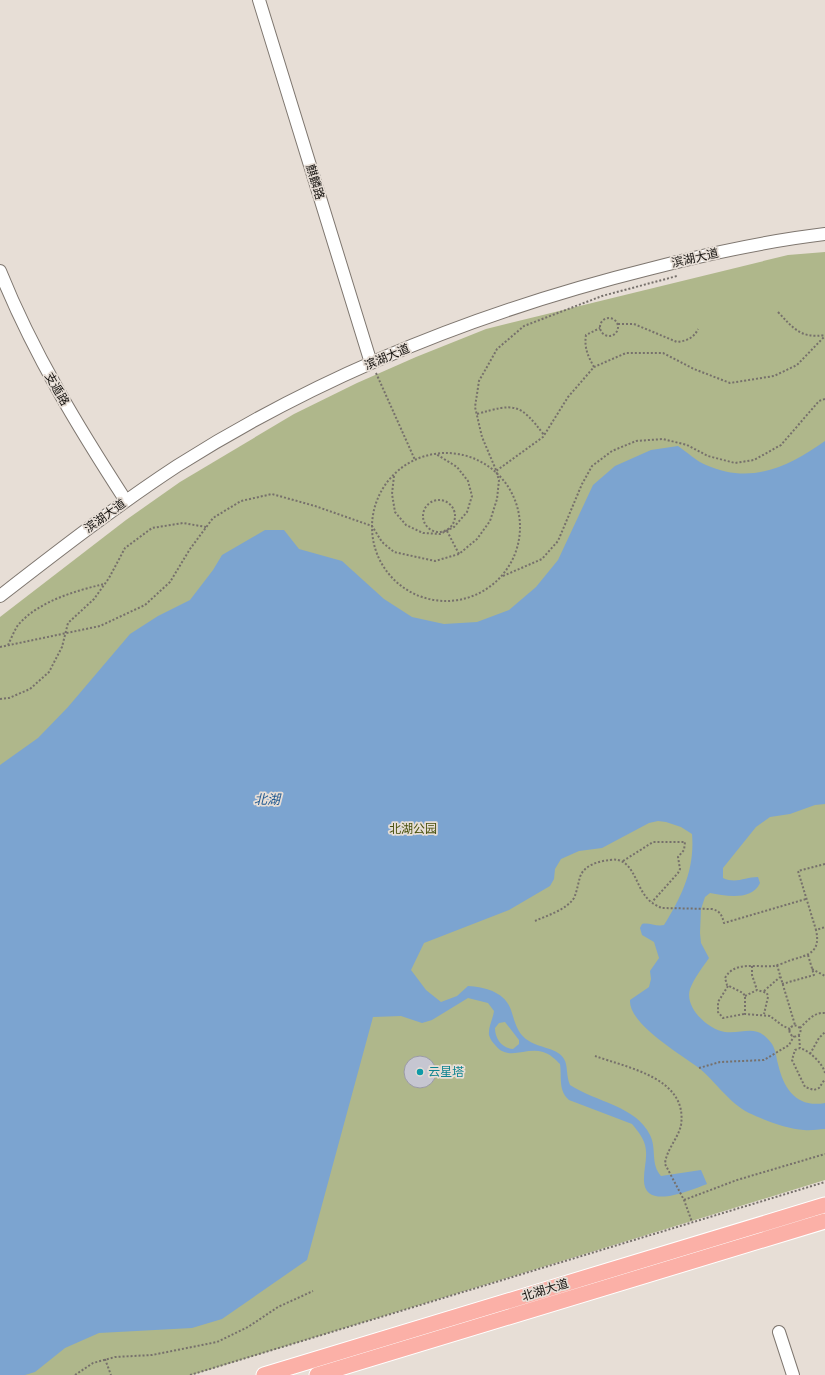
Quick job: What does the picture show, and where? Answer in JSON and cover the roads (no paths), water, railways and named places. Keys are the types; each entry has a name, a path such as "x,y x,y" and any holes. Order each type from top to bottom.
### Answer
{"main road":[{"name":"北湖大道","path":"264,1375 825,1205"},
{"name":"北湖大道","path":"317,1375 825,1221"}],"street":[{"name":"麒麟路","path":"259,0 370,360"},
{"name":"滨湖大道","path":"0,596 174,460 257,413 424,333 494,307 618,269 738,242 825,228"},
{"name":"滨湖大道","path":"370,360 496,314 605,280 739,248 825,234"},
{"name":"支遁路","path":"0,271 43,365 124,498"},
{"name":"滨湖大道","path":"0,588 124,498"},
{"path":"779,1332 793,1375"}],"water":[{"name":"北湖","path":"825,441 825,804 815,805 790,814 770,817 756,827 723,868 723,878 728,880 736,880 758,877 760,883 751,893 745,895 731,896 710,893 705,897 701,909 700,933 701,943 709,958 694,981 690,989 689,996 694,1010 699,1017 712,1027 725,1032 756,1032 766,1038 772,1044 784,1082 793,1095 799,1100 807,1103 825,1103 825,1129 807,1130 790,1128 776,1124 742,1109 735,1104 699,1068 646,1029 632,1009 630,1000 649,987 651,979 650,971 659,958 654,942 642,935 640,928 642,924 664,925 682,893 691,859 692,834 681,827 666,822 658,821 649,823 602,848 579,851 561,859 555,869 554,879 550,886 509,910 424,943 411,970 426,990 441,1002 457,996 468,986 487,989 499,995 508,1004 517,1027 525,1038 561,1055 567,1067 570,1085 625,1111 644,1125 652,1140 656,1166 661,1176 701,1170 707,1184 680,1194 669,1196 651,1194 645,1188 644,1178 646,1149 638,1131 632,1124 569,1100 563,1092 561,1084 560,1064 548,1054 537,1051 506,1053 496,1046 489,1035 489,1029 494,1011 488,1003 468,998 432,1020 422,1023 401,1016 373,1017 307,1260 222,1319 192,1328 99,1333 65,1348 35,1372 25,1375 0,1375 0,765 38,738 68,707 130,634 158,616 190,600 213,570 222,555 265,530 284,530 299,549 342,561 384,599 412,617 444,624 477,622 509,610 536,587 558,560 593,485 615,466 651,450 678,446 695,459 706,465 723,471 754,473 783,465 797,459","holes":["505,1022 519,1040 519,1044 513,1049 506,1047 502,1045 496,1036 495,1028 499,1023"]}],"place":[{"name":"云星塔","path":"420,1072"}],"park label":[{"name":"北湖公园","path":"413,829"}]}
